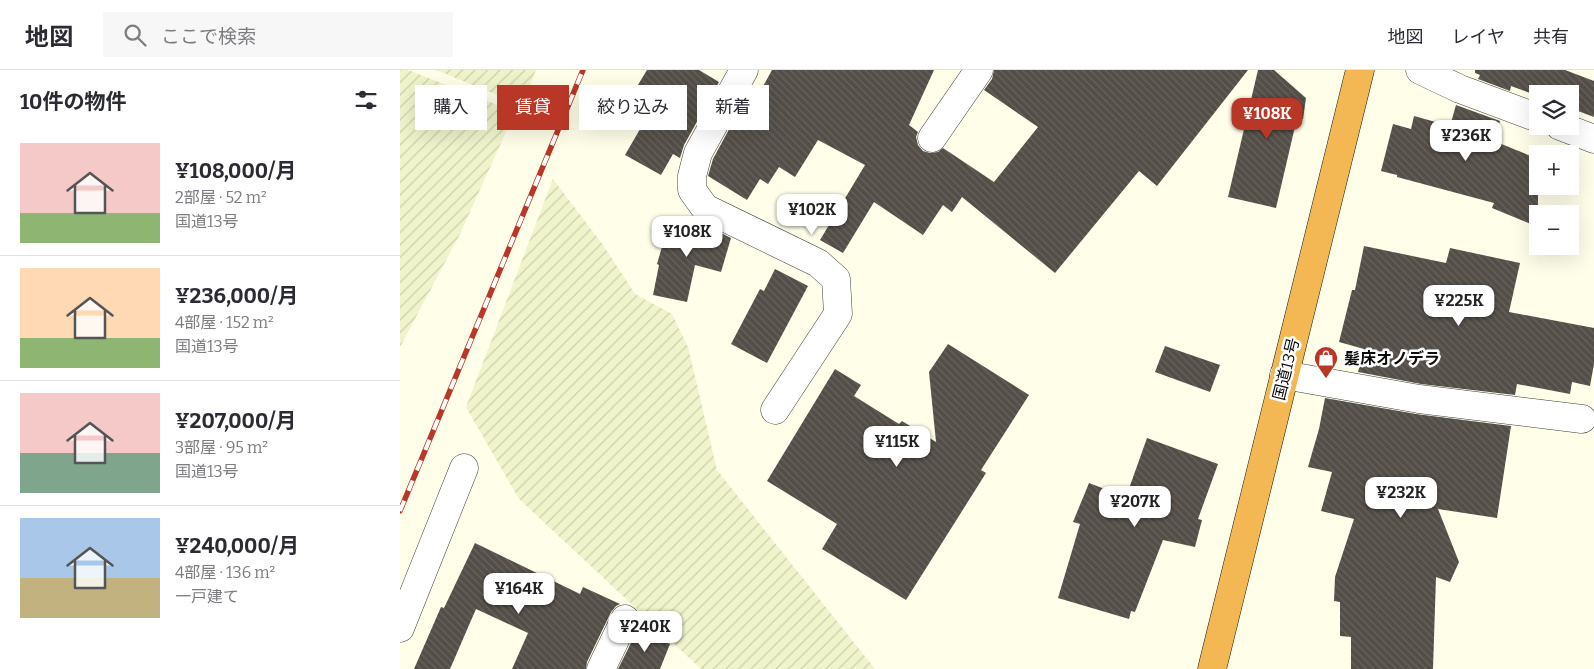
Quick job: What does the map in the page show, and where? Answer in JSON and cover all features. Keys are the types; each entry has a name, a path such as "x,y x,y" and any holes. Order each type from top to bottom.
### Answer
{"highway":[{"name":"国道13号","path":"1212,669 1360,70"}],"street":[{"path":"744,70 698,153 692,176 692,190 705,208 818,263 836,279 838,298 838,314 775,410"},
{"path":"932,138 979,70"},
{"path":"1420,70 1460,89 1529,115"},
{"path":"1579,133 1594,139"},
{"path":"1284,375 1419,399 1582,419"},
{"path":"400,628 464,468"},
{"path":"601,669 625,619"}],"green space":[{"path":"400,70 408,70 446,85 415,85 415,130 487,130 487,101 497,105 497,130 507,130 460,234 400,347"},
{"path":"436,70 536,70 530,85 497,85 497,95 487,91 487,85 473,85"},
{"path":"553,179 603,245 635,294 672,314 688,347 717,470 875,669 701,669 519,499 466,407"}],"building":[{"path":"647,70 699,70 719,82 717,85 697,85 697,122 684,145 680,158 673,154 661,175 625,155 640,130 687,130 687,85 638,85"},
{"path":"772,70 934,70 909,125 918,132 916,137 918,145 923,151 930,153 938,152 943,148 994,182 1038,127 984,90 992,79 994,70 1248,70 1157,186 1139,171 1055,273 962,197 952,212 943,205 923,235 874,202 843,253 820,240 865,165 818,140 795,177 779,167 768,184 760,179 747,200 708,176 713,159 729,130 769,130 769,85 764,85"},
{"path":"1258,70 1274,70 1306,98 1303,119 1297,118 1276,208 1228,197"},
{"path":"1475,70 1565,70 1594,81 1594,117 1579,111 1579,85 1529,85 1529,93 1511,86 1510,91 1478,79 1480,75 1475,73"},
{"path":"1456,105 1500,121 1494,141 1529,155 1529,195 1538,195 1538,205 1529,205 1529,223 1492,208 1494,203 1381,171 1393,124 1411,129 1414,116 1450,126"},
{"path":"670,219 721,233 731,238 721,272 695,265 687,302 653,295 659,265 657,264"},
{"path":"1364,246 1446,263 1450,248 1520,263 1509,312 1594,328 1594,364 1590,386 1572,382 1570,394 1517,384 1515,395 1421,384 1358,372 1364,349 1339,342 1352,290 1355,290"},
{"path":"775,269 808,286 767,363 731,344 760,289 764,291"},
{"path":"948,344 1029,395 981,470 986,473 906,600 822,549 837,524 767,481 835,369 861,385 854,396 899,424 902,421 936,442 929,372"},
{"path":"1165,346 1220,365 1210,392 1155,372"},
{"path":"1325,398 1416,414 1511,426 1497,518 1438,509 1459,562 1450,582 1436,577 1433,669 1351,669 1351,637 1340,636 1340,602 1334,601 1335,577 1354,519 1321,511 1332,472 1308,467 1319,429"},
{"path":"1147,438 1218,464 1198,519 1202,520 1195,547 1163,540 1135,612 1131,611 1129,619 1058,598 1080,524 1073,522 1089,483 1126,497"},
{"path":"475,543 580,594 583,587 620,604 611,612 587,662 586,669 512,669 528,633 476,609 450,669 414,669 441,607 444,608"},
{"path":"637,631 670,644 660,669 618,669"}],"railway":[{"path":"400,511 583,70"}],"place":[{"name":"髪床オノデラ","path":"1326,379"}]}
